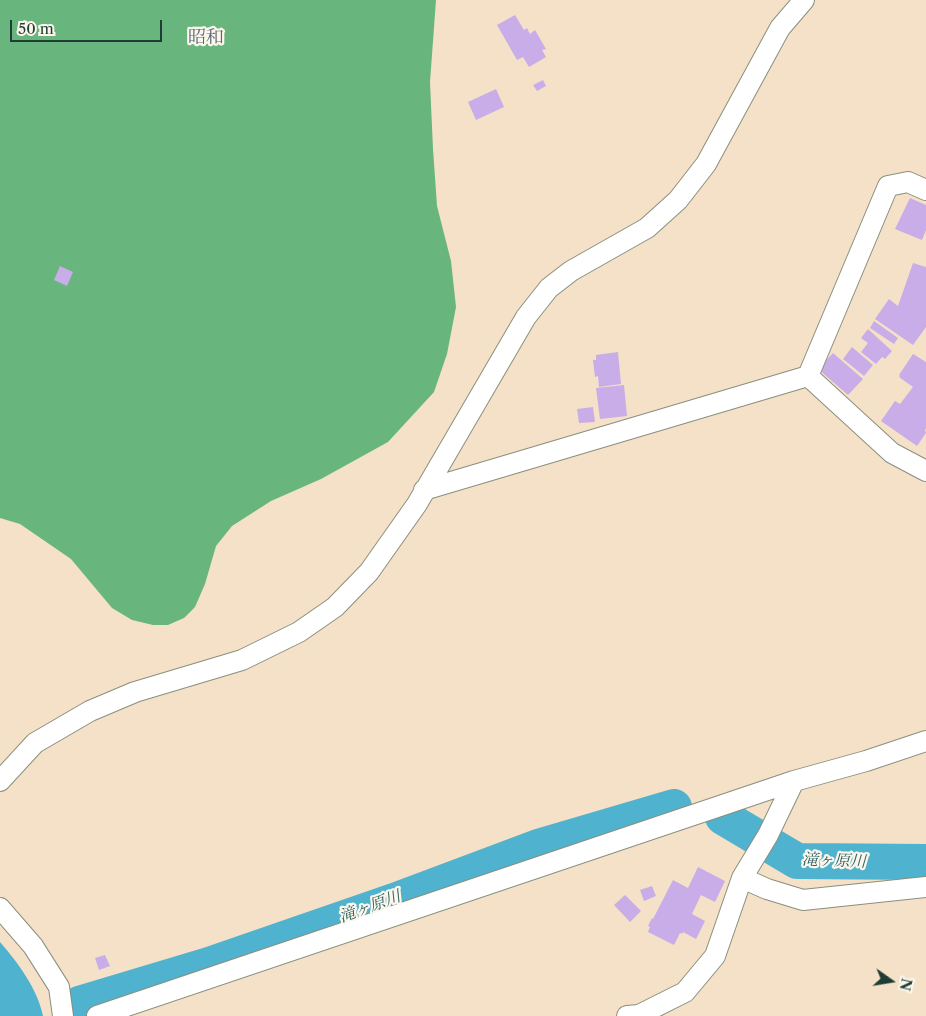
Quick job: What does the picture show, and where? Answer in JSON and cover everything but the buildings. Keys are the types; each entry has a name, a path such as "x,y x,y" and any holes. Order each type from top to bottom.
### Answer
{"street":[{"path":"0,780 35,743 90,711 135,692 242,660 299,632 335,607 369,572 424,490 526,317 549,288 570,271 647,228 678,200 706,164 780,28 804,0"},
{"path":"808,376 888,186 908,182 926,190"},
{"path":"424,490 808,376"},
{"path":"808,376 892,453 926,471"},
{"path":"98,1016 794,781 866,761 926,741"},
{"path":"627,1016 639,1014 685,992 715,956 742,878 794,781"},
{"path":"742,878 767,889 803,900 926,887"},
{"path":"0,908 33,946 59,987 63,1016"}],"green space":[{"path":"0,0 436,0 430,82 433,149 437,206 451,261 456,307 447,354 434,392 388,442 321,479 271,501 232,526 216,546 205,584 195,607 184,618 168,625 153,625 132,620 112,608 71,559 20,524 0,518"}],"water":[{"path":"0,942 32,986 43,1016 0,1016"}],"waterway":[{"name":"滝ヶ原川","path":"83,1016 79,1004 209,965 394,901 538,847 674,807"},
{"name":"滝ヶ原川","path":"723,817 797,861 926,862"}],"district":[{"name":"昭和","path":"206,38"}]}
